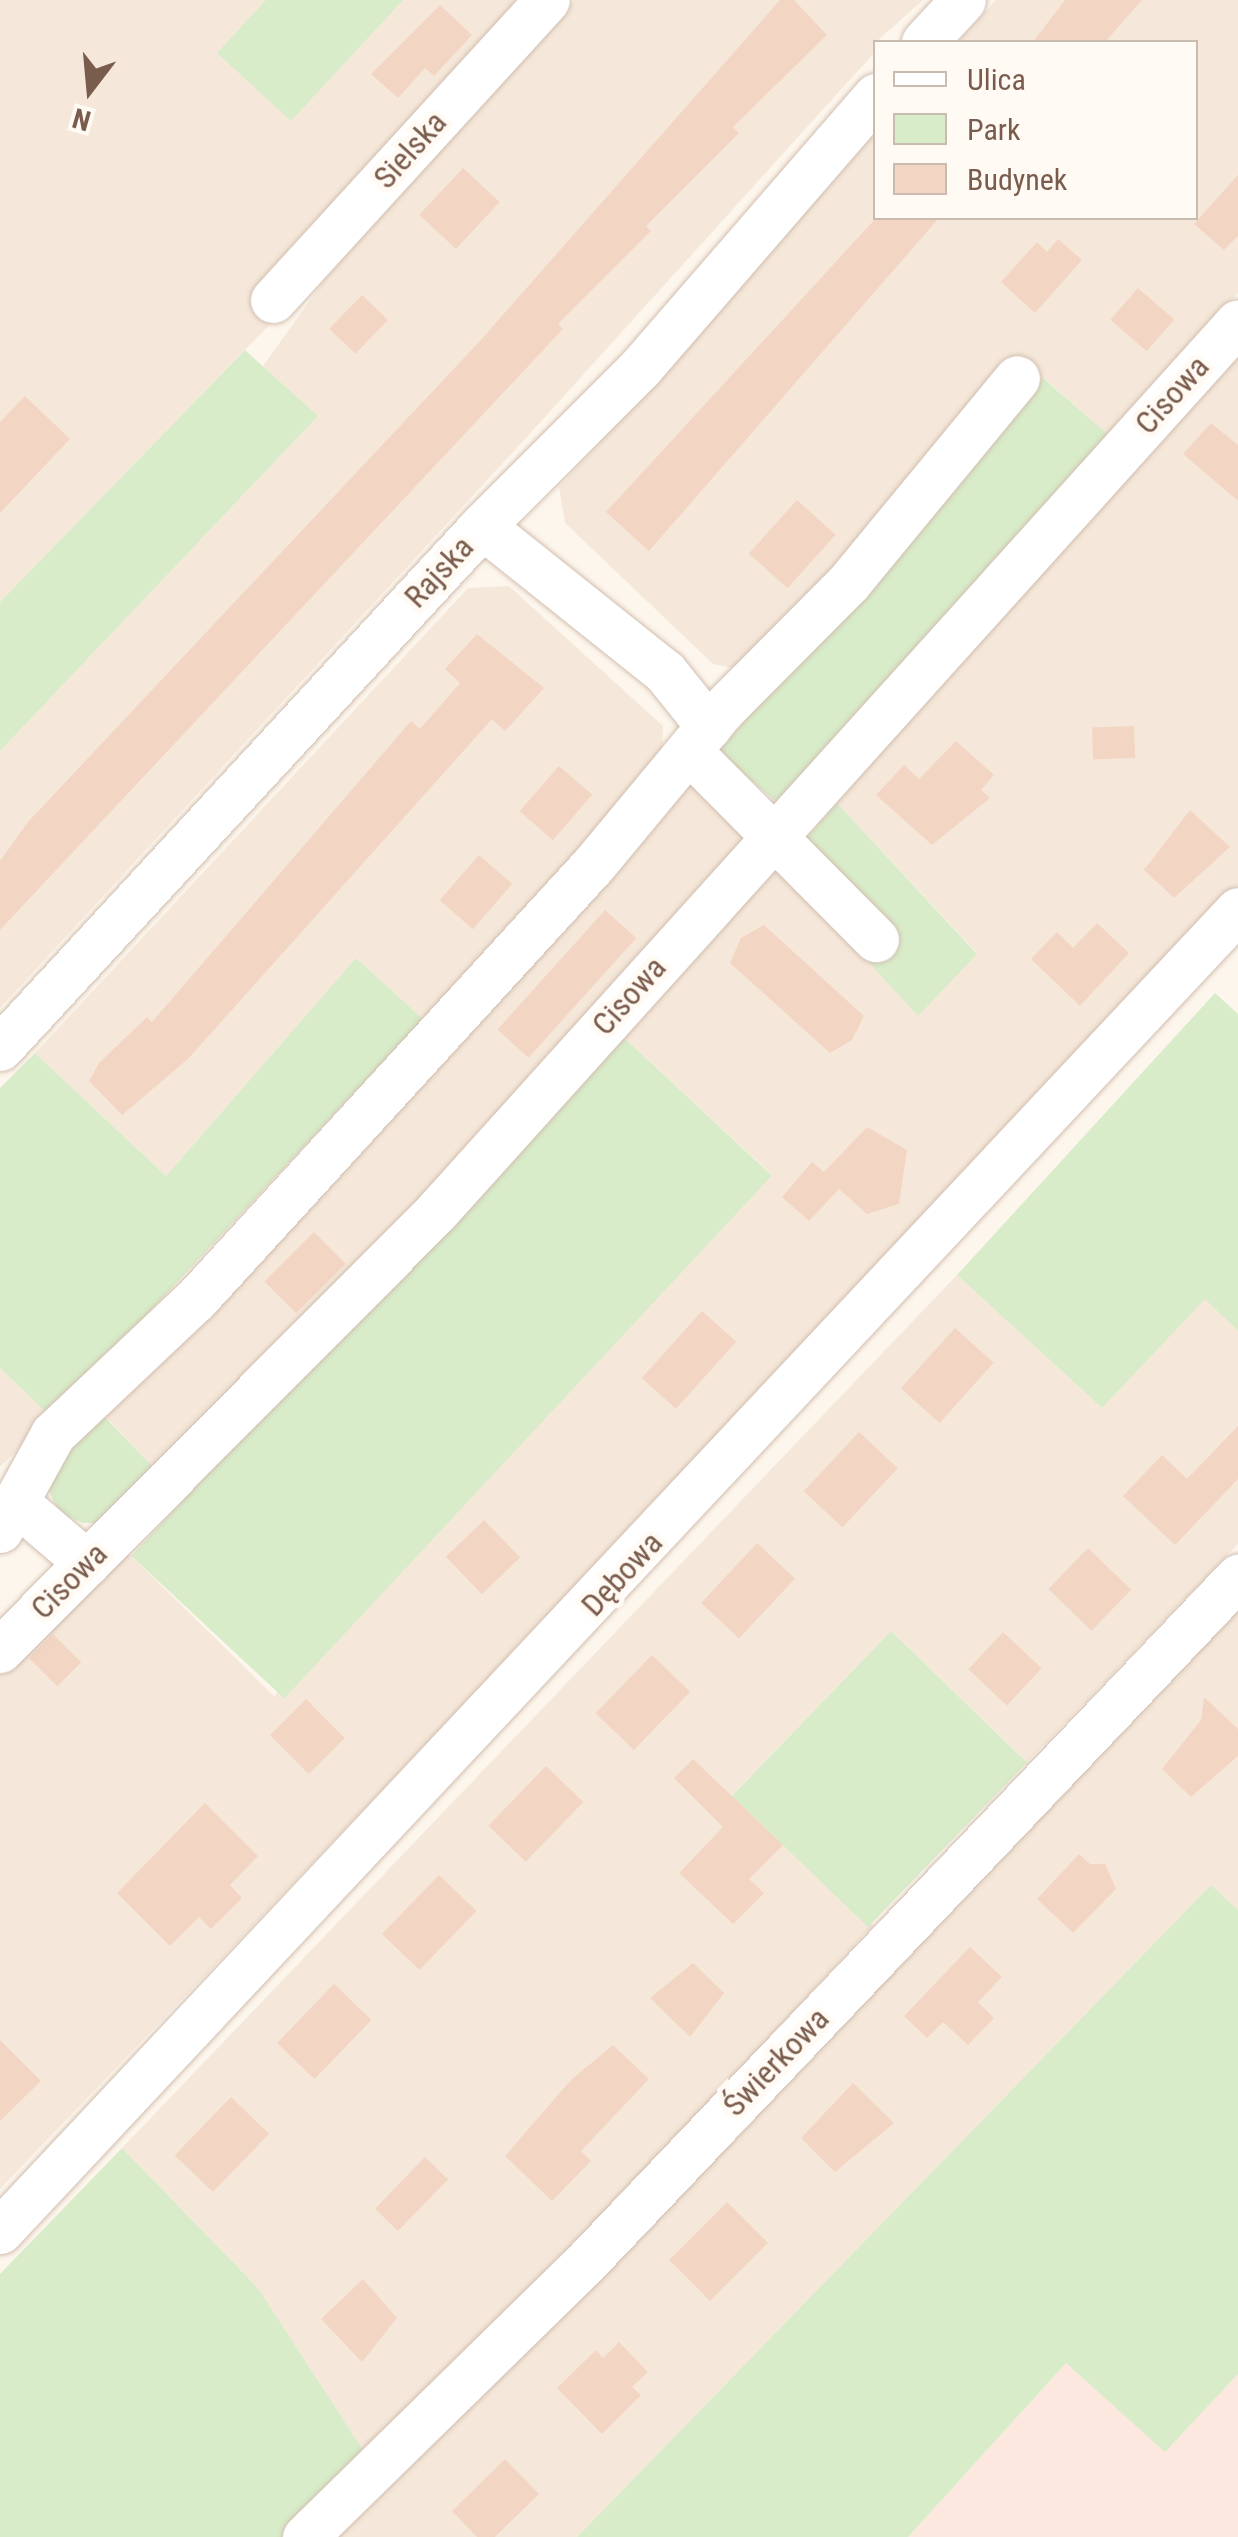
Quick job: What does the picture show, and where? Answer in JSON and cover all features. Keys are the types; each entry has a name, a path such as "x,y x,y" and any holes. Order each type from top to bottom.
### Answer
{"street":[{"name":"Sielska","path":"272,300 547,0"},
{"path":"926,40 963,0"},
{"name":"Rajska","path":"0,1048 482,526 640,368 873,99"},
{"name":"Cisowa","path":"0,1650 435,1213 1238,322"},
{"path":"86,1563 9,1517 53,1434 196,1299 700,740 850,582 1017,378"},
{"path":"482,526 665,672 700,740 774,834 876,940"},
{"name":"Dębowa","path":"0,2232 1238,910"},
{"name":"Świerkowa","path":"305,2537 584,2264 1238,1577"}],"shaded area":[{"path":"0,0 531,0 277,317 0,602"},
{"path":"575,0 923,0 878,40 873,40 873,54 526,438 0,1008 0,751 317,417 263,366 326,278"},
{"path":"996,0 1238,0 1238,293 1109,436 1044,378 775,676 713,664 565,523 559,487 873,136 873,220 1198,220 1198,40 960,40"},
{"path":"1238,340 1238,885 854,1298 0,2189 0,1673 124,1549 274,1696 772,1175 619,1033 758,876 784,868 977,953 837,803 844,778"},
{"path":"509,586 663,726 662,757 423,1019 356,958 166,1176 35,1053 468,588"},
{"path":"706,783 749,833 380,1248 157,1471 102,1413 676,785"},
{"path":"957,1275 1102,1408 1205,1298 1238,1331 1238,1544 1027,1762 891,1631 732,1795 873,1925 374,2467 258,2288 122,2148"},
{"path":"0,1368 51,1417 0,1467"},
{"path":"1238,1610 1238,1910 1211,1885 577,2537 334,2537"},
{"path":"1066,2363 1165,2451 1238,2374 1238,2537 908,2537"}],"green space":[{"path":"266,0 403,0 291,121 217,53"},
{"path":"245,350 318,416 0,751 0,602"},
{"path":"1043,378 1109,436 785,809 718,752"},
{"path":"837,803 977,954 918,1016 863,956 800,845"},
{"path":"356,958 423,1019 51,1417 0,1368 0,1088 35,1053 166,1176"},
{"path":"1215,993 1238,1014 1238,1331 1205,1299 1102,1408 957,1275"},
{"path":"619,1033 772,1176 284,1698 131,1556"},
{"path":"101,1413 157,1471 107,1523 83,1523 59,1512 46,1485 50,1466"},
{"path":"891,1631 1027,1762 868,1927 732,1796"},
{"path":"1211,1885 1238,1910 1238,2374 1165,2452 1066,2363 908,2537 577,2537"},
{"path":"122,2148 258,2288 374,2467 295,2537 0,2537 0,2274"}],"building":[{"path":"780,0 794,0 827,35 733,127 739,133 646,226 651,231 558,324 563,329 0,930 0,861 28,822 479,342"},
{"path":"1065,0 1142,0 1107,40 1035,40"},
{"path":"440,5 472,35 434,76 425,68 398,98 371,74"},
{"path":"463,168 500,202 456,249 419,215"},
{"path":"1238,175 1238,236 1224,250 1194,224"},
{"path":"874,220 937,220 649,551 606,512"},
{"path":"1058,239 1082,260 1035,313 1001,282 1037,242 1047,252"},
{"path":"1138,288 1174,319 1147,351 1110,320"},
{"path":"362,295 388,320 355,354 329,329"},
{"path":"25,396 70,439 0,513 0,422"},
{"path":"1211,423 1238,445 1238,501 1183,454"},
{"path":"797,500 836,535 787,588 749,554"},
{"path":"477,634 544,688 505,731 492,719 188,1059 122,1115 89,1081 99,1063 147,1017 152,1022 411,721 420,729 460,683 445,669"},
{"path":"1134,726 1135,758 1093,759 1092,727"},
{"path":"956,741 994,775 981,790 990,798 932,845 876,795 904,765 919,779"},
{"path":"559,766 592,795 553,840 520,811"},
{"path":"1190,810 1230,847 1174,898 1144,870"},
{"path":"479,855 512,884 473,929 440,900"},
{"path":"605,910 636,938 528,1058 497,1030"},
{"path":"1097,923 1129,953 1080,1006 1031,959 1057,932 1073,948"},
{"path":"764,925 864,1016 852,1040 830,1053 730,963 741,938"},
{"path":"867,1127 907,1150 899,1204 867,1214 839,1189 809,1221 782,1197 812,1162 824,1172"},
{"path":"314,1232 346,1264 296,1313 265,1281"},
{"path":"702,1311 736,1342 676,1409 642,1378"},
{"path":"955,1328 994,1363 939,1423 901,1388"},
{"path":"1238,1426 1238,1479 1175,1545 1123,1496 1162,1455 1187,1479"},
{"path":"859,1432 898,1468 843,1527 804,1491"},
{"path":"484,1520 520,1557 482,1594 446,1557"},
{"path":"757,1543 795,1578 739,1638 701,1603"},
{"path":"1088,1548 1131,1590 1092,1631 1048,1589"},
{"path":"1003,1632 1042,1668 1007,1705 968,1669"},
{"path":"53,1634 81,1662 57,1686 29,1658"},
{"path":"652,1655 690,1692 634,1750 596,1713"},
{"path":"1204,1697 1238,1729 1238,1756 1191,1797 1162,1769 1201,1720"},
{"path":"306,1699 345,1738 309,1774 270,1735"},
{"path":"693,1759 783,1845 749,1879 764,1893 733,1924 679,1873 723,1827 674,1778"},
{"path":"546,1766 583,1802 526,1862 488,1826"},
{"path":"205,1803 258,1856 230,1885 242,1898 211,1929 199,1917 170,1946 117,1893"},
{"path":"1079,1854 1090,1864 1105,1864 1116,1889 1073,1933 1037,1899"},
{"path":"439,1875 476,1911 419,1970 382,1934"},
{"path":"970,1947 1002,1977 978,2002 994,2018 968,2045 943,2022 927,2038 904,2016"},
{"path":"693,1963 724,1993 690,2037 650,1998"},
{"path":"334,1984 371,2020 314,2079 277,2043"},
{"path":"0,2040 41,2081 0,2121"},
{"path":"613,2045 649,2079 581,2151 591,2161 552,2201 505,2156 571,2080"},
{"path":"853,2083 894,2123 835,2172 801,2138"},
{"path":"231,2097 269,2134 213,2192 175,2155"},
{"path":"425,2157 448,2179 398,2231 375,2209"},
{"path":"727,2202 768,2243 710,2301 669,2260"},
{"path":"363,2279 397,2318 362,2362 321,2319"},
{"path":"619,2342 648,2372 632,2387 641,2395 602,2434 557,2388 596,2350 603,2358"},
{"path":"505,2459 539,2494 495,2537 477,2537 452,2511"}]}
